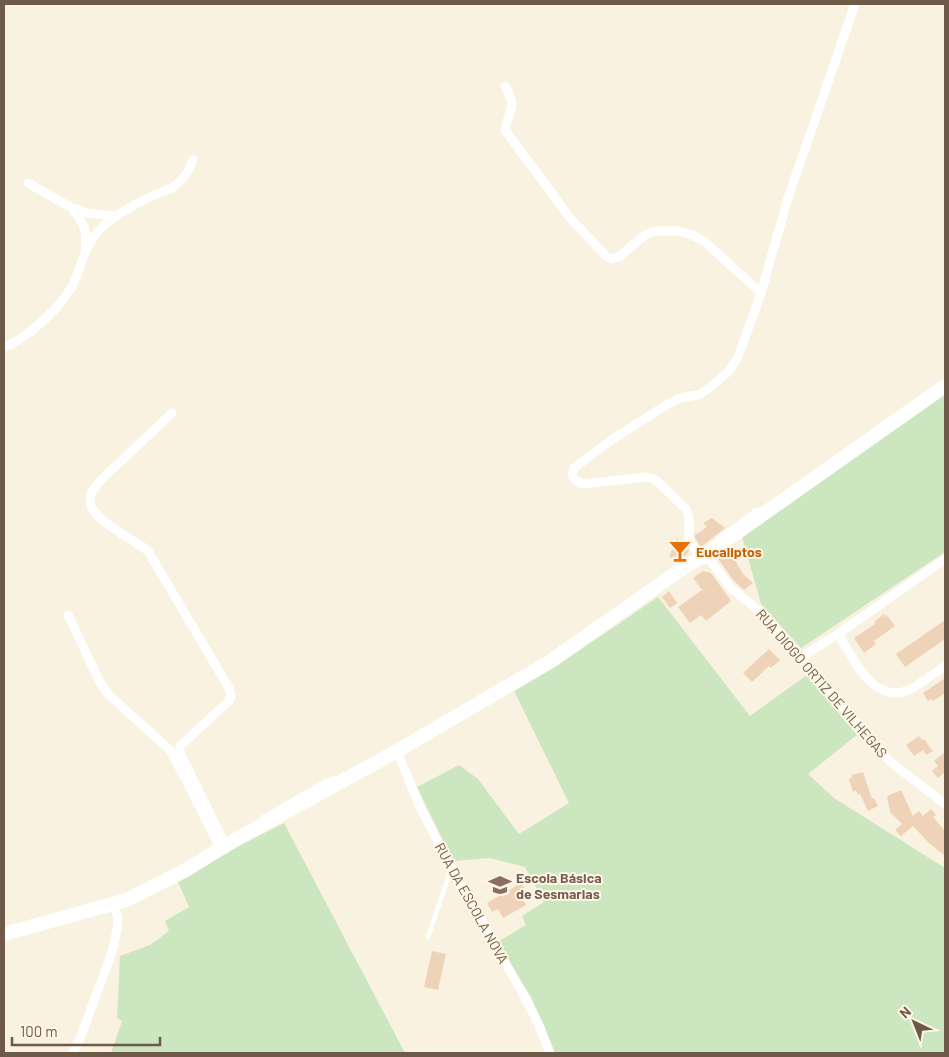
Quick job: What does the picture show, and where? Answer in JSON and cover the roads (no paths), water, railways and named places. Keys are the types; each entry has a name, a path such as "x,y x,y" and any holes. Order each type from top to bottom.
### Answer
{"main road":[{"path":"4,934 127,900 184,871 227,845 373,765 550,661 945,386"}],"street":[{"path":"505,86 513,99 513,107 506,130 570,218 606,256 612,260 620,256 645,235 655,230 678,231 692,235 705,242 761,293 788,198 855,4"},
{"path":"84,251 100,230 116,216 173,187 189,172 194,160"},
{"path":"28,183 72,208 86,213 116,216"},
{"path":"4,347 16,343 51,314 74,282 87,238 83,221 72,208"},
{"name":"RUA DIOGO ORTIZ DE VILHEGAS","path":"761,293 738,357 729,371 699,395 683,397 668,404 611,440 574,468 572,475 575,480 582,484 648,477 656,480 686,509 689,517 689,540 705,553 731,588 758,610 873,745 892,763 945,804"},
{"path":"172,413 102,479 93,490 90,499 93,511 100,519 148,551 231,695 229,701 180,746 180,753 227,845"},
{"path":"800,658 838,634 945,559"},
{"path":"68,615 101,684 110,696 171,751 227,845"},
{"path":"838,634 868,680 880,690 897,693 912,688 945,666"},
{"name":"RUA DA ESCOLA NOVA","path":"397,751 420,807 451,868 527,1001 550,1053"},
{"path":"73,1053 112,952 118,917 113,904"}],"lane":[{"path":"716,540 755,511 773,507"},
{"path":"259,819 326,781 373,765"},
{"path":"227,845 250,824"},
{"path":"428,937 451,868"}],"place":[{"name":"Eucaliptos","path":"680,551"},
{"name":"Escola Básica de Sesmarias","path":"500,885"}]}
